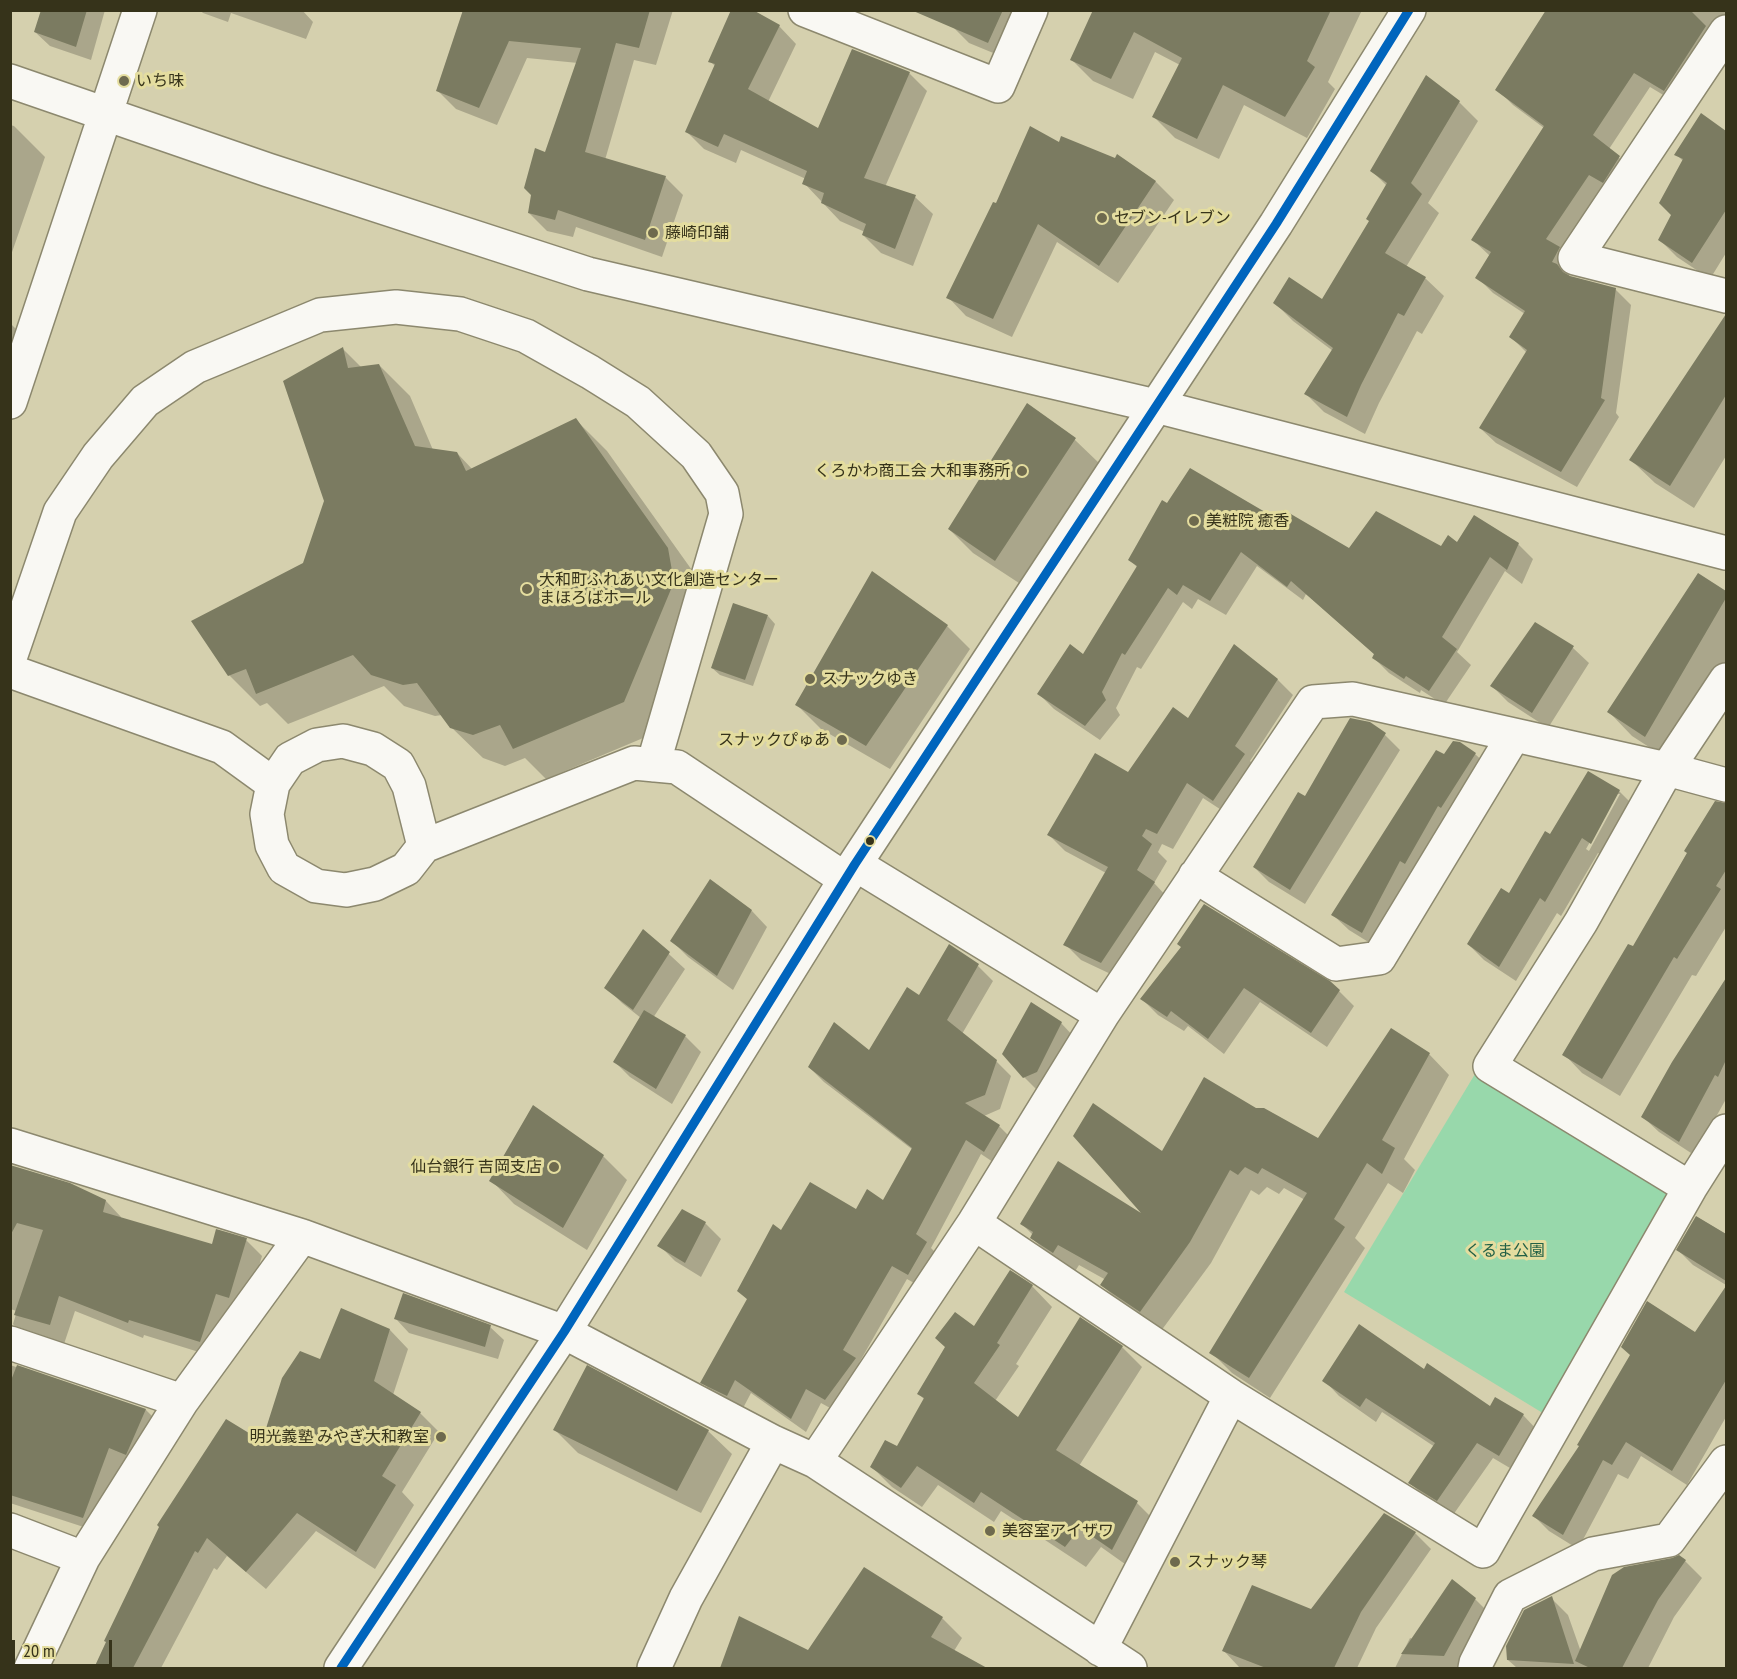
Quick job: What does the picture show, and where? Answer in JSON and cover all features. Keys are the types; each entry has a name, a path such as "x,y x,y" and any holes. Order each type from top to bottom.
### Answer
{"street":[{"path":"10,402 140,10"},
{"path":"805,10 998,86 1031,10"},
{"path":"341,1668 564,1332 850,872 1276,224 1409,10"},
{"path":"1726,32 1575,258 1726,296"},
{"path":"10,81 588,274 1156,406 1726,553"},
{"path":"10,658 60,512 98,456 145,401 195,368 320,315 396,307 460,314 526,336 638,402 696,455 722,493 726,514 653,765"},
{"path":"10,671 222,747 273,784"},
{"path":"1690,1188 1490,1066 1581,922 1667,769 1726,680"},
{"path":"814,1461 974,1223 1102,1015 1313,702 1353,699 1667,769 1726,785"},
{"path":"1196,876 1336,964 1379,958 1514,735"},
{"path":"424,846 409,786 398,765 373,749 343,741 317,745 291,759 273,784 267,814 272,845 284,868 316,886 345,890 375,884 406,869 424,846 634,763 676,767 850,872 1102,1015"},
{"path":"1483,1551 1690,1188 1726,1131"},
{"path":"10,1145 302,1236 564,1332 773,1442 814,1461 1130,1668"},
{"path":"974,1223 1231,1396 1483,1551 1510,1596"},
{"path":"31,1668 84,1558 182,1401 302,1236"},
{"path":"10,1343 182,1401"},
{"path":"1100,1649 1231,1396"},
{"path":"654,1668 686,1598 773,1442"},
{"path":"1475,1668 1510,1596 1593,1554 1669,1540 1726,1462"},
{"path":"10,1530 84,1558"}],"green space":[{"name":"くるま公園","path":"1475,1074 1673,1192 1546,1415 1344,1292"}],"building":[{"path":"41,10 87,10 76,47 34,32"},
{"path":"463,10 650,10 639,48 616,43 585,152 666,176 645,240 558,210 555,220 528,213 531,195 524,188 535,148 545,152 581,48 509,41 479,108 436,91"},
{"path":"731,10 753,10 780,25 748,89 818,128 852,49 910,72 864,178 916,195 895,249 862,235 866,224 821,203 824,193 802,184 807,171 724,134 718,147 685,132 715,64 708,62"},
{"path":"911,10 1003,10 988,43"},
{"path":"1093,10 1331,10 1307,61 1315,67 1285,117 1223,85 1197,139 1152,117 1182,58 1134,32 1111,79 1070,60"},
{"path":"1546,10 1690,10 1706,26 1664,91 1634,73 1593,135 1620,156 1603,183 1589,175 1546,239 1560,247 1552,262 1557,264 1563,272 1570,276 1616,288 1601,398 1605,400 1561,472 1479,428 1527,350 1509,337 1525,311 1475,278 1491,252 1471,240 1544,126 1495,90"},
{"path":"1426,75 1460,101 1411,183 1422,194 1385,253 1426,277 1404,316 1398,313 1347,417 1304,394 1333,348 1273,303 1289,277 1322,299 1369,221 1366,219 1387,183 1370,171"},
{"path":"1701,113 1726,131 1726,210 1692,263 1658,240 1671,215 1659,203 1683,159 1674,155"},
{"path":"1030,126 1059,142 1061,136 1115,158 1117,154 1156,181 1099,266 1038,224 993,319 946,298 993,202 996,203"},
{"path":"1726,314 1726,395 1670,486 1629,460"},
{"path":"343,347 348,368 379,364 415,446 457,452 466,471 576,418 668,548 674,582 624,702 513,749 500,725 473,735 450,728 417,683 403,685 371,675 353,655 256,694 246,669 228,676 191,621 303,563 324,501 283,381"},
{"path":"1027,403 1076,438 995,561 948,529"},
{"path":"1190,468 1277,519 1284,510 1349,548 1376,511 1441,546 1448,535 1457,542 1474,515 1519,543 1507,570 1490,557 1442,637 1457,649 1429,691 1406,676 1404,679 1372,658 1374,654 1291,581 1287,587 1241,552 1210,601 1183,585 1177,595 1168,588 1125,655 1122,653 1102,692 1106,700 1085,726 1037,694 1070,644 1083,654 1137,566 1128,560 1162,500 1167,503"},
{"path":"872,571 948,625 866,746 795,705"},
{"path":"1698,573 1726,591 1726,598 1645,737 1607,712"},
{"path":"733,603 768,615 745,680 711,668"},
{"path":"1535,622 1574,646 1532,713 1490,686"},
{"path":"1234,644 1278,679 1235,746 1245,754 1213,801 1187,783 1157,834 1146,829 1142,836 1152,844 1137,870 1155,882 1101,963 1063,945 1108,867 1047,835 1095,753 1128,772 1173,707 1188,718"},
{"path":"1350,718 1370,722 1386,733 1290,890 1253,867 1298,792 1305,796"},
{"path":"1453,741 1460,742 1476,753 1441,808 1438,806 1405,864 1400,861 1362,933 1331,915 1436,750 1444,754"},
{"path":"1588,771 1620,790 1591,844 1582,838 1545,902 1540,898 1499,967 1467,944 1501,888 1509,893 1545,831 1550,834"},
{"path":"1715,801 1726,803 1726,870 1716,886 1721,889 1677,959 1674,957 1602,1079 1562,1055 1628,944 1633,946 1687,853 1684,851"},
{"path":"710,879 752,910 717,976 670,941"},
{"path":"1204,904 1330,981 1340,990 1311,1033 1244,988 1208,1039 1171,1011 1167,1017 1140,999 1181,947 1177,944"},
{"path":"643,929 670,952 633,1010 604,988"},
{"path":"949,944 979,964 947,1020 997,1060 985,1095 965,1103 1000,1125 984,1152 966,1140 916,1234 927,1242 908,1275 892,1266 843,1350 856,1358 825,1400 806,1389 791,1419 735,1380 727,1396 700,1383 747,1299 737,1291 773,1224 781,1230 810,1182 856,1209 867,1189 883,1200 912,1148 808,1067 834,1022 869,1050 907,987 919,995"},
{"path":"1726,978 1726,1060 1718,1077 1715,1075 1679,1142 1641,1117 1672,1062"},
{"path":"1031,1002 1062,1022 1037,1072 1023,1078 1002,1054"},
{"path":"644,1010 686,1035 656,1089 613,1062"},
{"path":"1391,1028 1430,1053 1382,1140 1395,1148 1382,1174 1367,1163 1334,1219 1345,1227 1249,1378 1209,1353 1307,1193 1262,1168 1258,1174 1245,1167 1238,1175 1230,1170 1190,1242 1140,1312 1100,1285 1108,1273 1058,1245 1053,1253 1030,1238 1033,1232 1020,1224 1058,1161 1141,1213 1073,1136 1093,1103 1162,1151 1204,1077 1256,1108 1264,1108 1318,1138"},
{"path":"533,1105 604,1155 563,1228 489,1181"},
{"path":"10,1165 70,1183 106,1200 103,1212 212,1244 216,1229 247,1238 229,1298 216,1294 200,1342 129,1320 128,1323 59,1296 50,1325 14,1315 43,1230 17,1223 10,1236"},
{"path":"682,1209 706,1222 685,1263 657,1246"},
{"path":"1696,1216 1726,1234 1726,1281 1676,1250"},
{"path":"1010,1270 1033,1285 997,1343 1000,1345 974,1383 1018,1417 1080,1317 1123,1346 1056,1450 1138,1501 1112,1550 1080,1528 1065,1547 981,1492 974,1503 917,1466 901,1488 870,1467 885,1440 897,1446 924,1398 917,1394 945,1347 935,1338 955,1312 974,1326"},
{"path":"1726,1286 1726,1380 1672,1471 1626,1442 1612,1465 1603,1460 1563,1535 1532,1516 1579,1446 1577,1445 1630,1355 1621,1347 1647,1301 1695,1332"},
{"path":"403,1293 491,1325 485,1347 394,1319"},
{"path":"341,1308 390,1329 374,1381 421,1412 382,1476 396,1485 356,1552 297,1513 246,1572 207,1538 198,1553 195,1551 133,1668 94,1668 106,1642 104,1641 159,1527 157,1525 226,1419 262,1441 282,1378 300,1351 320,1359"},
{"path":"1359,1324 1424,1369 1427,1363 1490,1406 1495,1397 1524,1414 1499,1456 1477,1443 1437,1501 1408,1483 1435,1443 1366,1398 1360,1407 1322,1381"},
{"path":"17,1365 146,1409 126,1455 109,1448 83,1518 10,1495 10,1383"},
{"path":"587,1365 709,1430 677,1491 553,1430"},
{"path":"1384,1513 1416,1532 1361,1612 1334,1668 1266,1668 1222,1651 1252,1585 1311,1609"},
{"path":"1679,1555 1686,1560 1658,1600 1622,1668 1590,1668 1575,1661 1612,1575 1624,1567"},
{"path":"864,1567 943,1617 931,1637 987,1668 720,1668 739,1616 808,1650"},
{"path":"1452,1579 1476,1598 1444,1656 1401,1654"},
{"path":"1552,1596 1574,1664 1507,1660 1506,1646 1524,1610"}],"transit line":[{"path":"341,1668 564,1332 855,864 1276,224 1409,10"}],"place":[{"name":"いち味","path":"124,81"},
{"name":"セブン-イレブン","path":"1102,218"},
{"name":"藤崎印舗","path":"653,233"},
{"name":"くろかわ商工会 大和事務所","path":"1022,471"},
{"name":"美粧院 癒香","path":"1194,521"},
{"name":"大和町ふれあい文化創造センター まほろばホール","path":"527,589"},
{"name":"スナックゆき","path":"810,679"},
{"name":"スナックぴゅあ","path":"842,740"},
{"name":"仙台銀行 吉岡支店","path":"554,1167"},
{"name":"明光義塾 みやぎ大和教室","path":"441,1437"},
{"name":"美容室アイザワ","path":"990,1531"},
{"name":"スナック琴","path":"1175,1562"}]}
